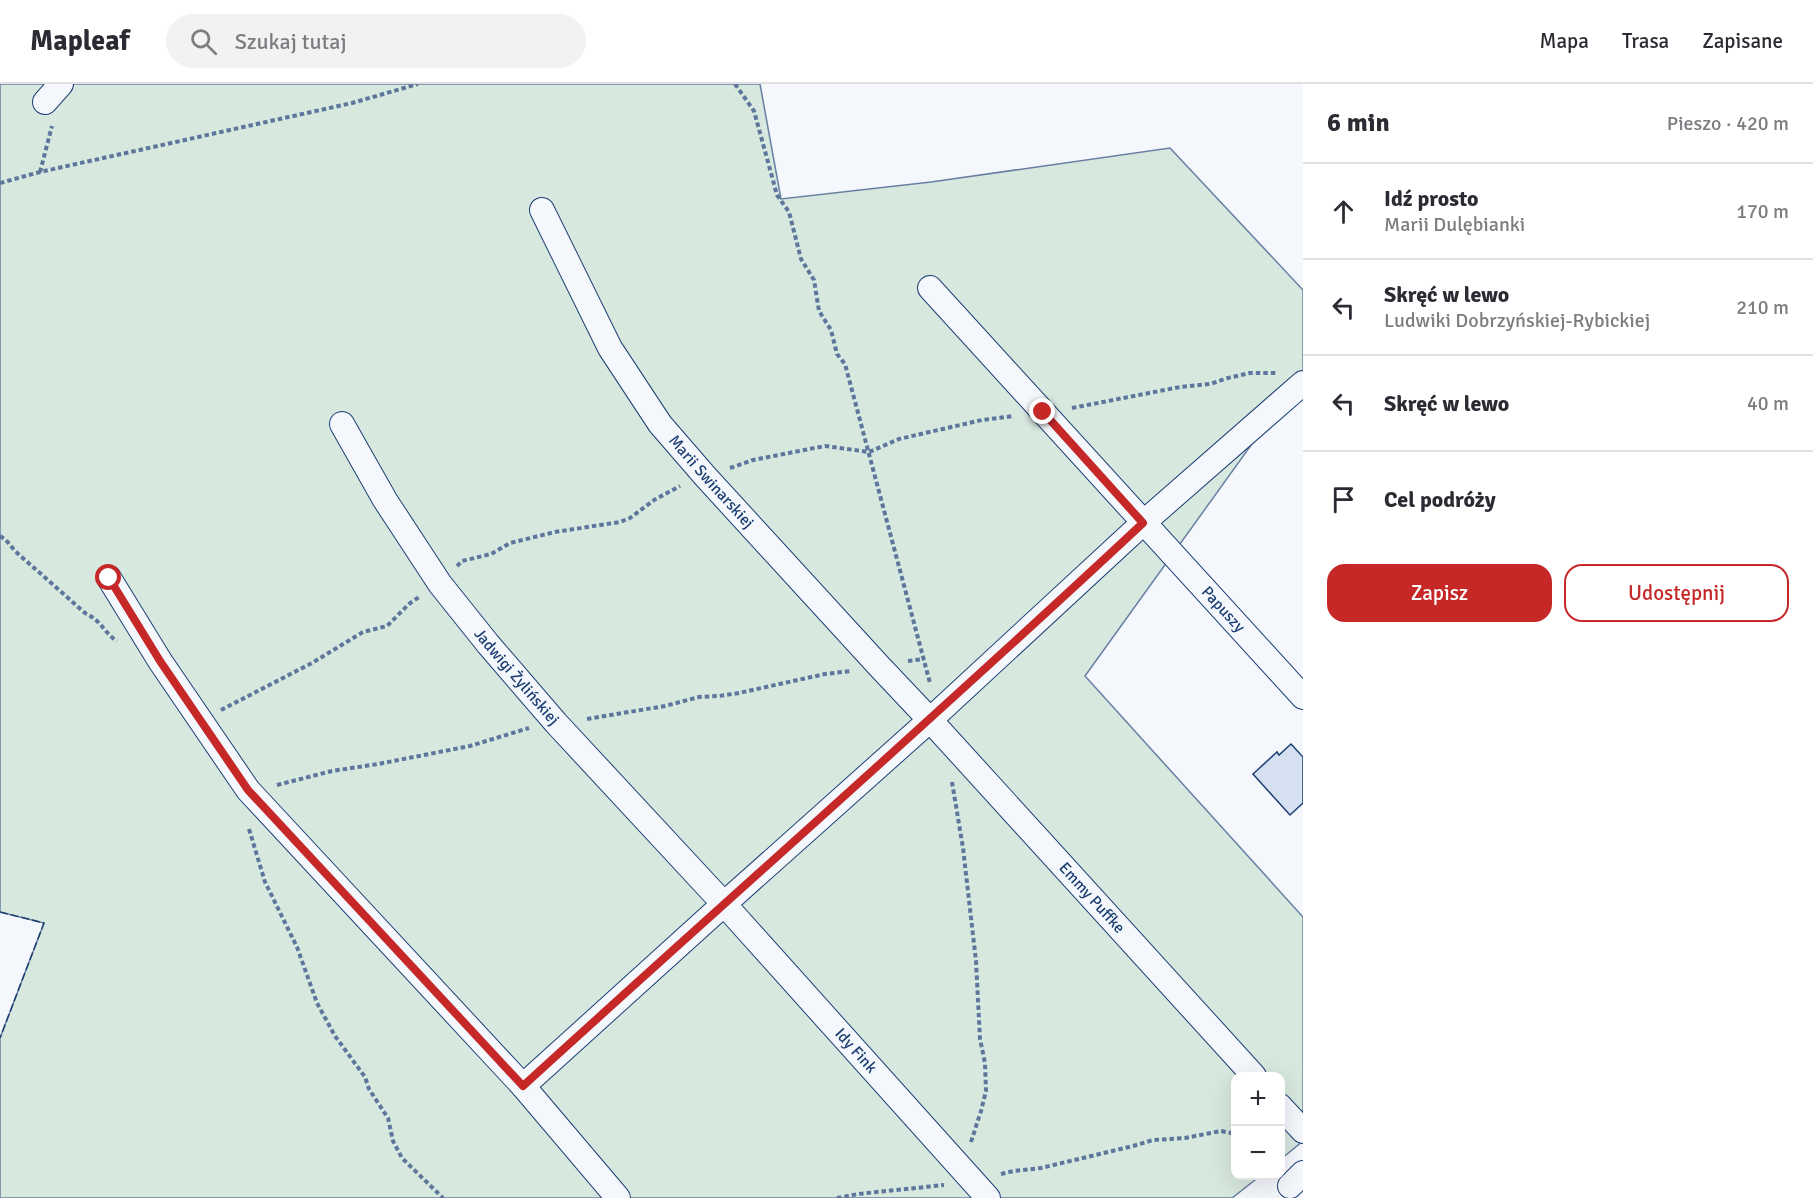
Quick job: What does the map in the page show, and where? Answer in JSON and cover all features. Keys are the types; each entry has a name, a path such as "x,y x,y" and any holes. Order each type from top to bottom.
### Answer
{"street":[{"path":"45,102 62,84"},
{"name":"Marii Swinarskiej","path":"542,210 609,348 660,424 930,720"},
{"name":"Papuszy","path":"930,288 1303,697"},
{"path":"523,1086 930,720 1143,523 1303,383"},
{"name":"Jadwigi Żylińskiej","path":"342,424 385,500 440,584 556,723 724,904"},
{"path":"109,578 160,661 248,790 523,1086 618,1198"},
{"name":"Emmy Puffke","path":"930,720 1249,1072"},
{"name":"Idy Fink","path":"724,904 974,1183"},
{"path":"1285,1111 1303,1131"}],"path":[{"path":"0,183 352,102 418,84"},
{"path":"735,84 754,111 777,195 789,212 801,259 814,280 819,311 831,330 837,354 845,364 927,668 932,692 930,720"},
{"path":"0,536 85,613 96,618 111,638 119,642"},
{"path":"951,774 965,860 976,961 980,1039 985,1063 986,1090 981,1111 974,1183"},
{"path":"248,826 266,882 297,947 316,1003 335,1036 365,1077 369,1089 388,1118 393,1141 402,1158 443,1198"},
{"path":"837,1198 974,1183 1014,1171 1041,1168 1153,1140 1185,1138 1221,1131 1231,1133"}],"shaded area":[{"path":"0,84 760,84 781,199 931,182 1170,148 1303,290 1303,373 1085,676 1303,917 1303,1141 1285,1156 1285,1072 1231,1072 1231,1180 1255,1180 1232,1198 0,1198 0,1038 44,923 0,912"}],"building":[{"path":"1291,744 1303,757 1303,803 1290,815 1253,774 1277,752 1279,755"}],"fence":[{"path":"0,912 44,923 0,1038"}],"route":[{"path":"109,578 160,661 248,790 523,1086 1037,623 1143,523 1043,412"}]}
